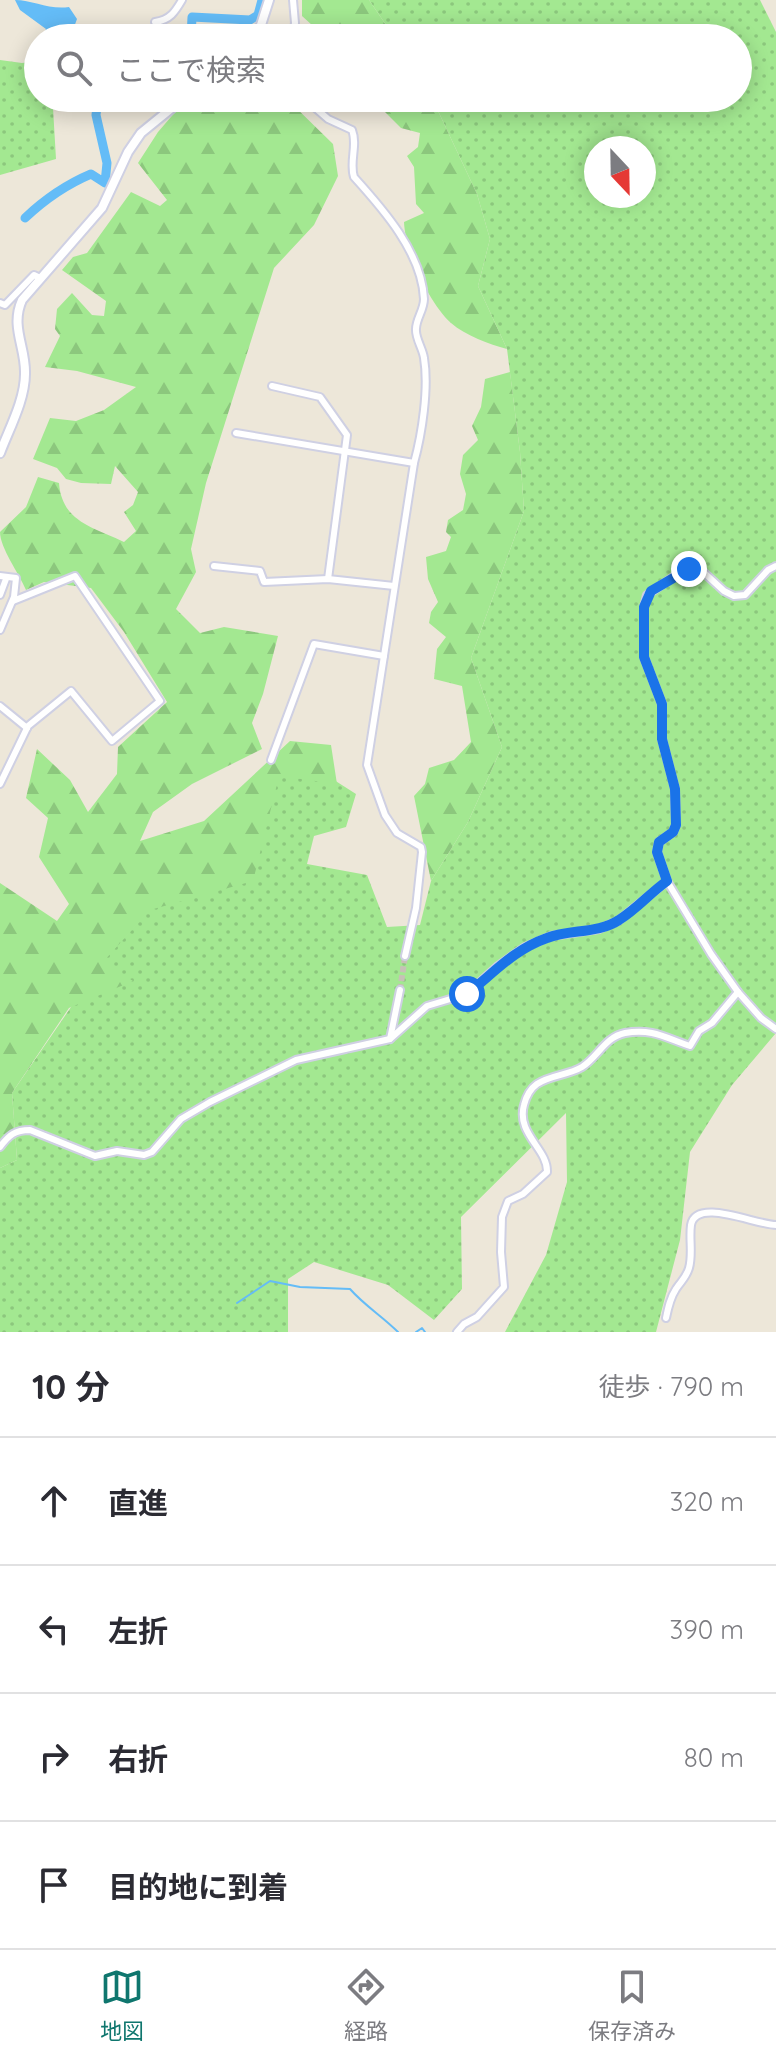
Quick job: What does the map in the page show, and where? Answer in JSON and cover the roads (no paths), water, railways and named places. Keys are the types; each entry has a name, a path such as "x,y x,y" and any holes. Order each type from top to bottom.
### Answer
{"main road":[{"path":"261,24 269,0"},
{"path":"0,453 25,376 16,329 17,310 40,278 102,208 128,152 141,133 165,112"}],"street":[{"path":"155,22 165,21 173,15 182,0"},
{"path":"293,0 295,24"},
{"path":"320,112 352,130 351,170 354,177 400,234 420,278 423,309 415,328 424,358 423,429 414,463 367,765 385,815 397,833 421,847 422,852 416,908 405,956"},
{"path":"0,303 5,305 34,275 40,278"},
{"path":"272,386 320,397 347,435 328,579"},
{"path":"236,433 414,463"},
{"path":"214,566 260,571 264,582 328,579 394,586"},
{"path":"776,566 768,570 745,595 734,596 700,569 679,573 647,595 644,607 644,657 662,704 662,739 675,789 676,825 673,832 659,842 657,852 667,881 711,954 738,992 761,1018 776,1029"},
{"path":"0,784 27,728 71,691 112,741 160,701 75,576 13,601"},
{"path":"0,595 3,577 16,578 13,601 0,630"},
{"path":"271,760 314,644 384,656"},
{"path":"0,706 27,728"},
{"path":"0,1147 10,1134 30,1130 95,1156 117,1151 144,1155 158,1146 181,1119 272,1070 296,1060 390,1039 427,1006 467,994 525,947 551,936 599,929 618,921 667,881"},
{"path":"390,1039 400,990"},
{"path":"457,1332 477,1317 504,1287 502,1217 508,1201 523,1194 547,1172 547,1163 531,1141 523,1121 523,1106 529,1091 541,1081 585,1065 603,1044 625,1033 657,1032 690,1046 699,1031 712,1023 738,992"},
{"path":"666,1318 675,1290 686,1278 692,1252 691,1224 695,1217 703,1211 712,1211 776,1225"}],"water":[{"path":"15,0 69,7 77,19 75,24 39,24 20,10"}],"waterway":[{"path":"192,24 192,17 250,20 258,15 262,0"},
{"path":"25,218 56,193 91,174 105,183 107,163 96,112"},
{"path":"237,1303 270,1281 300,1287 350,1289 398,1332"},
{"path":"453,1332 473,1316"},
{"path":"416,1332 422,1328 425,1332"}],"tunnel":[{"path":"400,990 405,956"}]}
